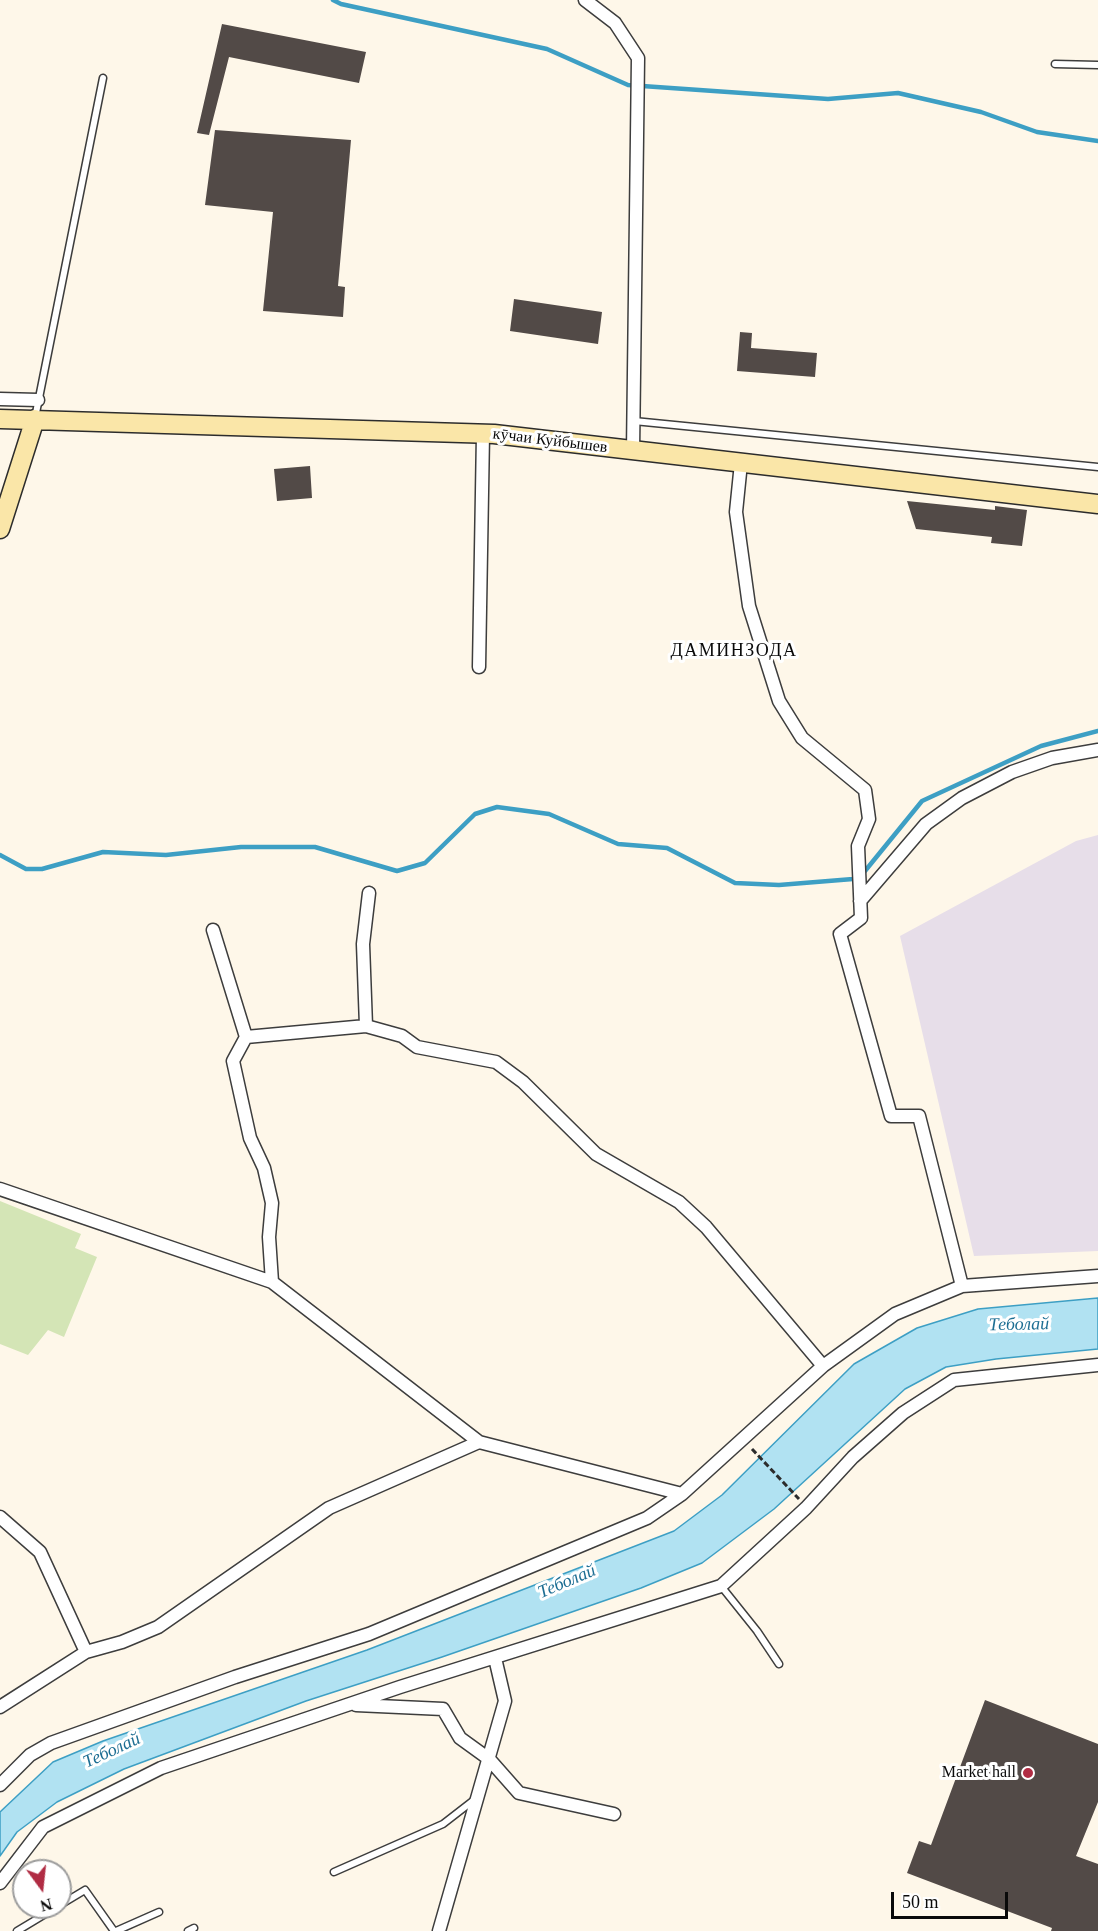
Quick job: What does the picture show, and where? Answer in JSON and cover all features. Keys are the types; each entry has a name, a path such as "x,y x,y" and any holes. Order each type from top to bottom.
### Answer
{"main road":[{"name":"кӯчаи Куйбышев","path":"0,419 35,418 483,434 1098,504"},
{"path":"0,529 35,418"}],"street":[{"path":"585,0 615,23 638,58 633,451"},
{"path":"0,399 38,400"},
{"path":"478,667 483,434"},
{"path":"741,463 736,512 749,606 779,701 802,738 865,790 869,819 858,846 861,918 840,933 891,1116 919,1116 962,1286"},
{"path":"860,901 926,824 962,798 1012,772 1052,758 1098,750"},
{"path":"366,1026 363,944 369,892"},
{"path":"213,930 246,1037 233,1061 250,1138 264,1168 272,1203 269,1237 272,1282"},
{"path":"246,1037 366,1026 402,1036 417,1047 496,1062 524,1082 596,1154 679,1202 706,1227 823,1366"},
{"path":"0,1189 272,1282 479,1443 682,1494"},
{"path":"0,1785 30,1755 51,1743 235,1677 369,1634 647,1518 682,1494 823,1366 895,1314 962,1286 1098,1276"},
{"path":"0,1883 43,1827 160,1768 350,1704 721,1586 806,1508 853,1457 903,1413 954,1380 1098,1365"},
{"path":"0,1707 86,1652 122,1642 158,1627 329,1508 479,1443"},
{"path":"0,1517 40,1552 86,1652"},
{"path":"439,1931 506,1701 495,1658"},
{"path":"350,1704 443,1709 460,1738 489,1759 519,1793 614,1814"}],"lane":[{"path":"1055,64 1098,65"},
{"path":"35,418 103,78"},
{"path":"634,421 1098,467"},
{"path":"721,1586 757,1631 779,1664"},
{"path":"334,1872 443,1824 479,1797"},
{"path":"72,1898 85,1890 115,1931 159,1912"},
{"path":"17,1931 37,1919"}],"path":[{"path":"751,1448 799,1499"}],"shaded area":[{"path":"1098,835 1098,1251 974,1256 900,936 1076,841"}],"green space":[{"path":"0,1201 81,1234 75,1248 97,1257 64,1337 48,1330 28,1355 0,1344"}],"water":[{"name":"Теболай","path":"1098,1298 1098,1349 996,1359 946,1367 905,1389 774,1509 702,1563 641,1588 306,1701 124,1769 57,1802 17,1832 0,1856 0,1812 53,1762 103,1741 367,1650 674,1531 722,1495 854,1364 917,1328 978,1309"}],"building":[{"path":"222,24 366,52 359,83 229,57 209,135 197,133"},
{"path":"215,130 351,140 338,286 345,287 343,317 263,311 273,212 205,205"},
{"path":"514,299 602,312 598,344 510,331"},
{"path":"740,332 752,333 751,348 817,353 815,377 737,371"},
{"path":"310,466 312,498 277,501 274,469"},
{"path":"907,501 995,510 995,506 1027,510 1022,546 991,543 992,537 916,529"},
{"name":"Market hall","path":"985,1700 1098,1744 1098,1802 1076,1856 1098,1864 1098,1931 1051,1931 1052,1928 907,1873 919,1841 931,1845"}],"waterway":[{"path":"333,0 341,4 547,49 628,85 828,99 898,93 981,112 1037,132 1098,141"},
{"path":"0,855 26,869 42,869 103,852 166,855 241,847 315,847 397,871 425,863 475,814 497,807 549,814 618,844 667,848 735,883 779,885 853,879 865,871 922,801 1041,746 1098,731"}],"place":[{"name":"Market hall","path":"1028,1773"}],"district":[{"name":"ДАМИНЗОДА","path":"734,651"}]}
